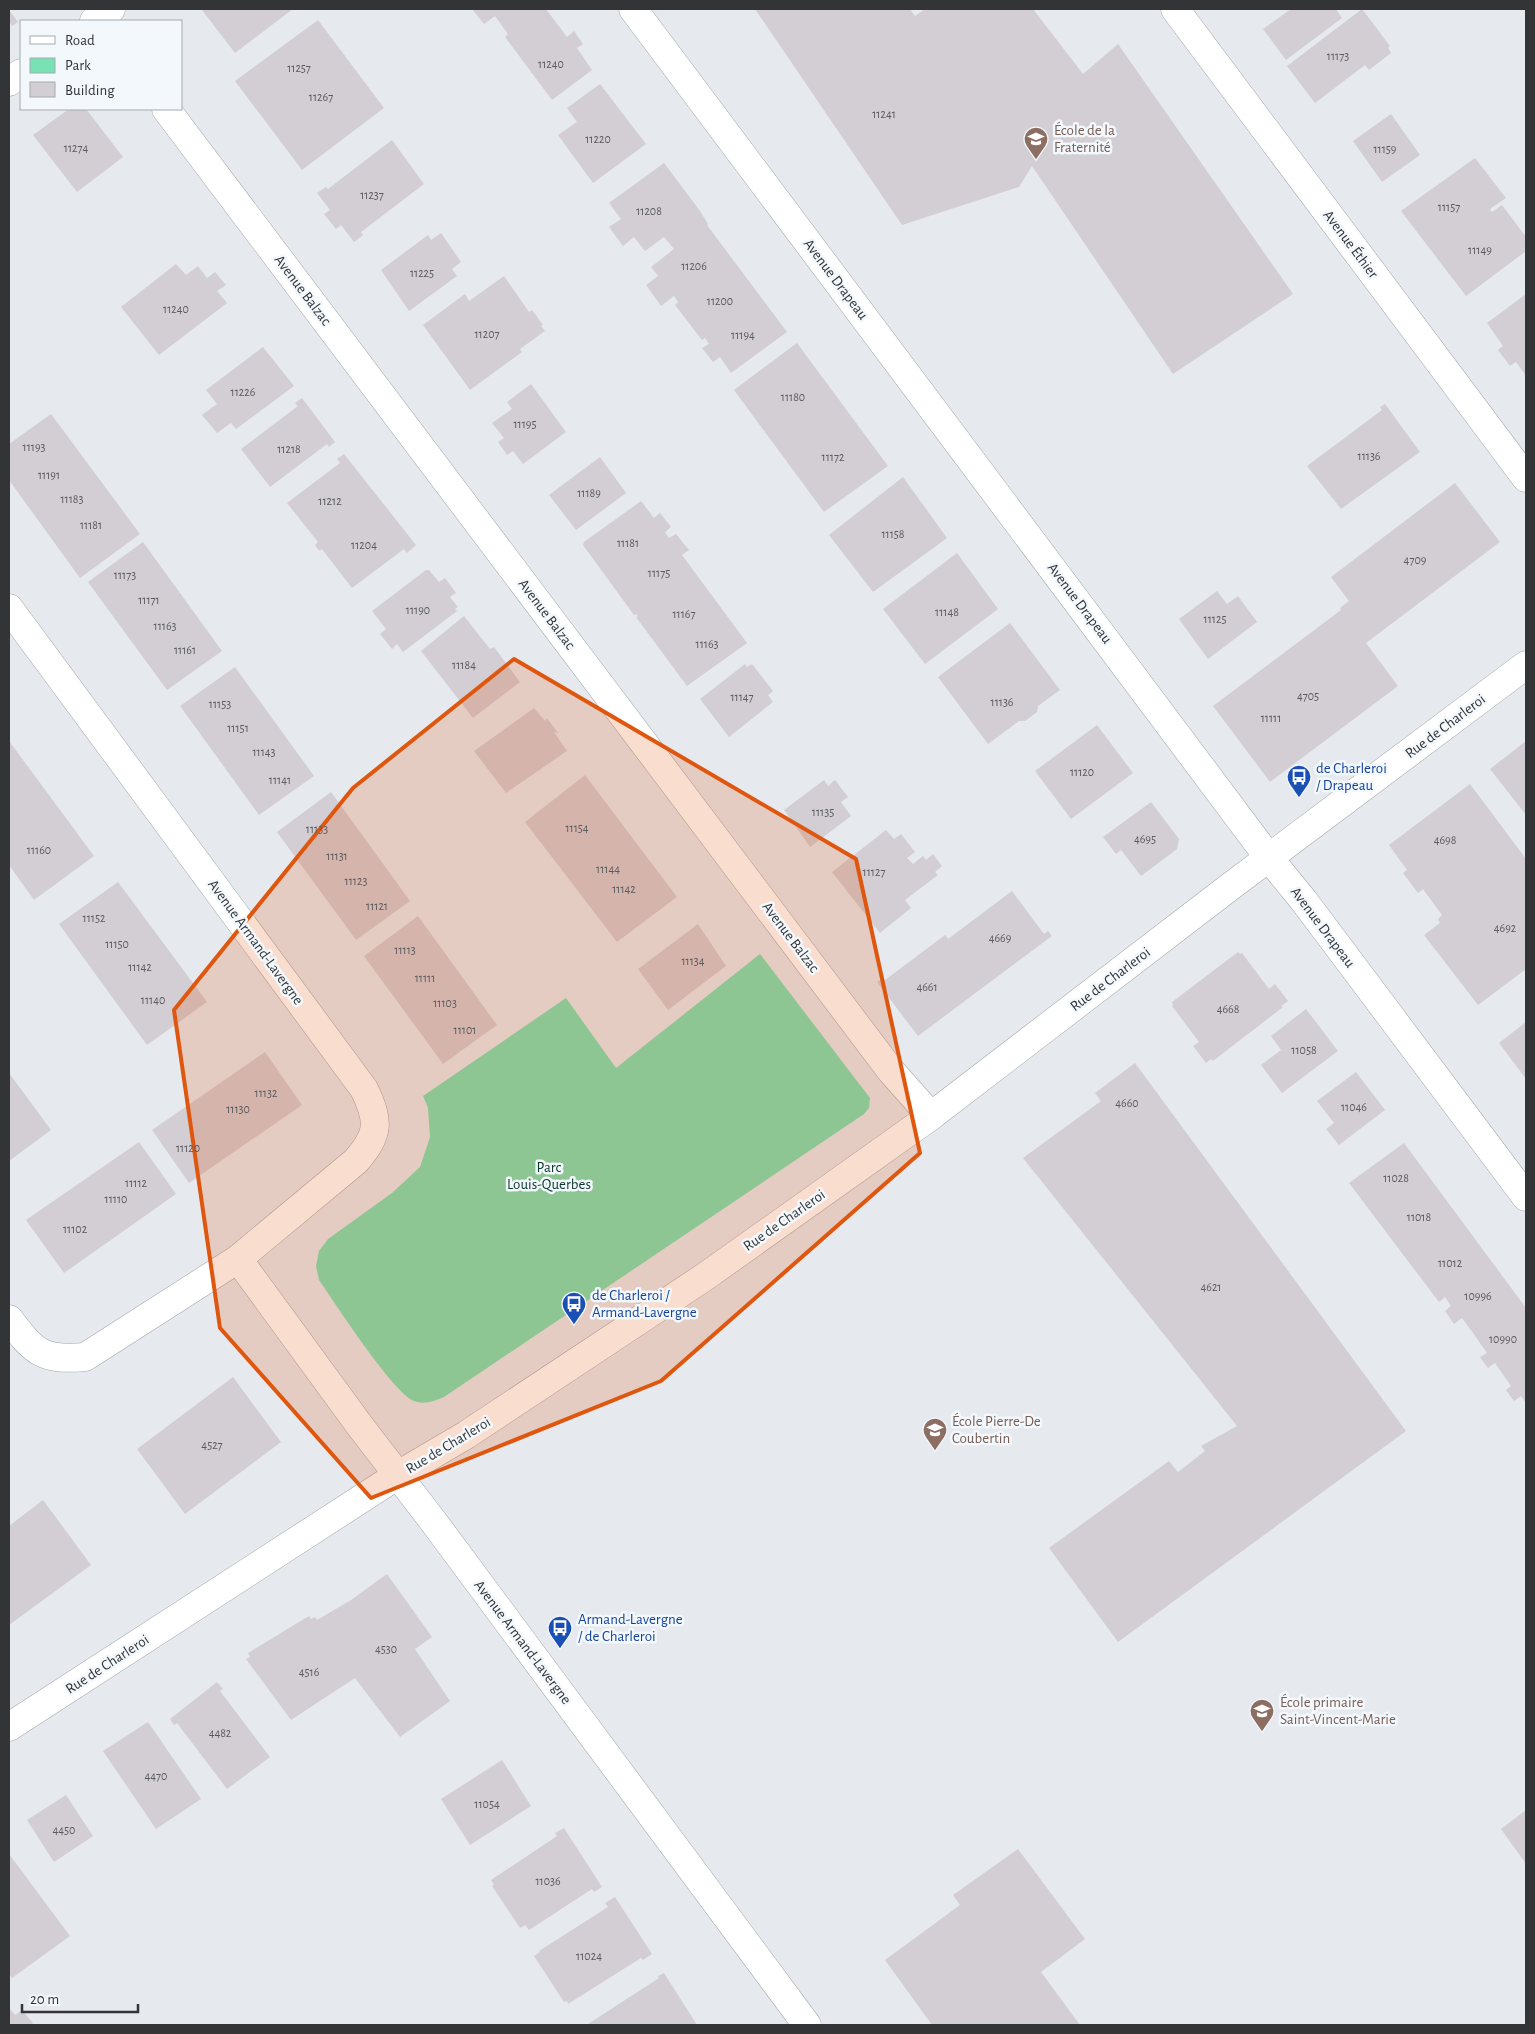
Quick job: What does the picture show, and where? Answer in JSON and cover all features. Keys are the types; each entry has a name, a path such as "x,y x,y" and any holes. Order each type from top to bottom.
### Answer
{"street":[{"name":"Avenue Drapeau","path":"633,9 1269,858 1316,917 1526,1197"},
{"name":"Avenue Éthier","path":"1175,9 1526,478"},
{"path":"9,82 20,74"},
{"name":"Avenue Balzac","path":"167,110 891,1071 930,1116"},
{"name":"Avenue Armand-Lavergne","path":"9,608 364,1089 373,1107 376,1126 370,1144 356,1161 238,1259 85,1357 63,1359 42,1354 25,1340 9,1318"},
{"name":"Rue de Charleroi","path":"9,1727 398,1475 466,1435 706,1276 930,1116 1526,664"},
{"name":"Avenue Armand-Lavergne","path":"238,1259 360,1426 808,2025"}],"highlighted area":[{"path":"514,659 856,859 920,1153 661,1381 371,1498 220,1328 174,1010 353,788"}],"green space":[{"name":"Parc Louis-Querbes","path":"760,954 870,1098 869,1108 864,1114 444,1397 422,1403 414,1401 405,1394 379,1365 319,1280 316,1266 319,1251 328,1239 392,1193 420,1167 430,1137 428,1108 423,1096 566,998 616,1068"}],"building":[{"path":"203,9 293,9 235,53"},
{"path":"472,9 546,9 567,37 574,31 583,44 577,48 592,70 552,100 505,37 508,34 495,16 484,24"},
{"path":"755,9 910,9 915,16 925,9 1033,9 1083,74 1118,44 1293,294 1173,374 1032,166 1019,187 902,225"},
{"path":"1291,9 1336,9 1342,18 1286,60 1263,29"},
{"path":"1362,9 1390,46 1388,48 1391,53 1369,70 1365,65 1315,103 1287,66"},
{"path":"9,10 18,22 12,26 9,24"},
{"path":"318,20 384,108 302,170 235,81"},
{"path":"600,84 646,144 593,183 558,135 577,122 567,108"},
{"path":"68,110 87,110 123,157 77,192 33,135"},
{"path":"1391,114 1420,155 1382,182 1353,141"},
{"path":"392,140 424,184 361,232 363,235 354,242 341,225 336,229 324,214 330,210 317,193 326,187 328,189"},
{"path":"1475,158 1506,198 1490,209 1491,211 1502,205 1526,237 1526,247 1524,249 1526,251 1466,296 1401,211"},
{"path":"664,163 700,211 707,225 787,332 731,373 720,357 713,362 702,348 709,344 705,338 702,340 675,305 678,302 674,296 661,306 646,285 658,276 651,267 674,249 664,237 645,251 634,237 623,246 609,227 621,219 609,203"},
{"path":"441,233 461,262 452,269 457,276 409,311 381,270 428,235 431,240"},
{"path":"176,264 186,275 198,266 207,278 215,272 226,285 217,291 227,303 159,355 121,307"},
{"path":"504,276 529,312 532,310 545,331 520,349 522,352 470,390 423,325 465,294 469,301"},
{"path":"1526,294 1526,376 1516,362 1510,366 1498,350 1503,346 1487,323"},
{"path":"797,343 888,466 824,512 734,390"},
{"path":"263,347 294,386 236,429 231,423 217,433 202,415 217,404 206,390"},
{"path":"531,384 566,432 523,464 513,451 507,455 498,442 504,438 492,423 512,409 507,402"},
{"path":"302,398 335,442 329,447 327,444 270,487 241,449 298,406 295,403"},
{"path":"1385,404 1420,452 1341,509 1307,466 1382,410 1380,407"},
{"path":"51,414 140,534 80,578 9,480 9,444"},
{"path":"344,454 416,545 407,553 404,549 352,588 322,549 320,551 317,548 315,545 318,542 287,503 340,463 337,459"},
{"path":"600,457 626,493 576,530 549,495"},
{"path":"903,477 947,538 873,592 829,535"},
{"path":"1455,483 1500,542 1366,643 1398,686 1270,782 1213,706 1341,610 1340,608 1349,601 1331,577"},
{"path":"641,501 654,518 660,513 671,527 665,532 669,538 676,534 689,550 682,555 747,643 687,686 636,617 638,616 634,615 583,545 584,542"},
{"path":"143,542 222,651 167,690 88,582"},
{"path":"957,553 998,609 925,664 883,609"},
{"path":"426,570 429,570 439,582 445,578 456,593 450,597 458,607 455,609 457,611 403,652 397,644 392,649 380,634 386,629 372,611"},
{"path":"1217,591 1227,604 1238,596 1257,622 1208,659 1179,619"},
{"path":"464,616 490,649 494,647 520,682 473,718 421,651"},
{"path":"1010,623 1060,690 1038,706 1037,712 1025,721 1019,721 988,744 938,677"},
{"path":"745,664 747,667 752,664 773,691 768,695 773,702 729,737 700,699"},
{"path":"235,667 314,776 259,815 180,706"},
{"path":"534,708 545,721 547,718 558,733 554,732 567,751 506,793 474,751"},
{"path":"1097,725 1133,773 1071,819 1035,771"},
{"path":"9,741 94,856 34,900 9,865"},
{"path":"1526,741 1526,815 1490,769"},
{"path":"585,775 677,897 617,942 525,822"},
{"path":"824,780 828,786 835,780 848,797 841,802 851,816 810,847 784,810"},
{"path":"1470,784 1526,859 1526,969 1478,1005 1424,935 1440,923 1438,919 1442,915 1423,889 1418,893 1403,873 1407,870 1389,845"},
{"path":"331,792 410,901 356,940 277,832"},
{"path":"1151,802 1179,839 1177,849 1141,876 1121,850 1116,854 1103,837"},
{"path":"886,830 894,839 901,834 915,852 907,858 913,864 923,856 926,860 933,854 942,866 935,872 938,875 905,900 911,908 880,933 832,872"},
{"path":"118,882 207,1002 147,1045 59,924"},
{"path":"1012,891 1044,934 1048,931 1052,936 918,1036 877,982 883,978 885,980 945,935 948,939"},
{"path":"418,916 497,1025 443,1064 364,956"},
{"path":"698,924 726,966 668,1010 638,969"},
{"path":"1238,952 1242,953 1269,989 1275,984 1288,1001 1281,1006 1283,1007 1213,1061 1211,1059 1206,1063 1193,1046 1199,1042 1172,1006 1172,1002"},
{"path":"1306,1009 1338,1051 1282,1093 1261,1065 1281,1050 1271,1036"},
{"path":"1526,1022 1526,1079 1499,1043"},
{"path":"265,1052 302,1105 189,1183 152,1130"},
{"path":"1135,1063 1406,1431 1118,1642 1049,1548 1169,1461 1178,1472 1205,1451 1201,1446 1237,1426 1023,1158 1101,1101 1095,1093"},
{"path":"1356,1072 1385,1110 1339,1145 1326,1129 1334,1123 1317,1101"},
{"path":"9,1073 51,1130 9,1161"},
{"path":"139,1142 176,1194 64,1273 26,1220"},
{"path":"1404,1143 1526,1308 1526,1403 1521,1396 1514,1401 1506,1390 1511,1386 1495,1363 1488,1368 1480,1357 1487,1353 1462,1318 1454,1324 1445,1311 1451,1306 1445,1297 1439,1302 1349,1183"},
{"path":"233,1377 281,1442 185,1514 137,1449"},
{"path":"43,1500 91,1565 9,1625 9,1526"},
{"path":"387,1574 432,1637 415,1649 450,1701 400,1737 355,1678 291,1720 246,1659 250,1657 248,1653 309,1616 311,1619 315,1617 317,1620 351,1600"},
{"path":"217,1682 223,1689 220,1691 270,1757 227,1789 177,1723 174,1725 170,1719"},
{"path":"148,1722 201,1799 156,1829 103,1751"},
{"path":"502,1760 531,1806 470,1845 441,1799"},
{"path":"66,1795 93,1836 54,1862 27,1820"},
{"path":"1526,1810 1526,1864 1501,1829"},
{"path":"564,1828 602,1887 594,1892 592,1889 529,1930 525,1925 520,1928 492,1886 494,1885 491,1880 557,1836 555,1833"},
{"path":"1018,1849 1085,1939 1041,1972 1080,2025 932,2025 885,1960 960,1905 953,1895"},
{"path":"9,1854 70,1936 12,1978 9,1974"},
{"path":"615,1897 652,1954 643,1960 641,1958 568,2004 567,2001 564,2002 534,1956 608,1907 605,1903"},
{"path":"664,1973 697,2025 588,2024 659,1978 658,1976"},
{"path":"9,2008 15,2015 22,2010 33,2023 30,2025 9,2025"}],"place":[{"name":"École de la Fraternité","path":"1036,160"},
{"name":"de Charleroi / Drapeau","path":"1299,798"},
{"name":"de Charleroi / Armand-Lavergne","path":"574,1325"},
{"name":"École Pierre-De Coubertin","path":"935,1451"},
{"name":"Armand-Lavergne / de Charleroi","path":"560,1649"},
{"name":"École primaire Saint-Vincent-Marie","path":"1262,1732"}]}
